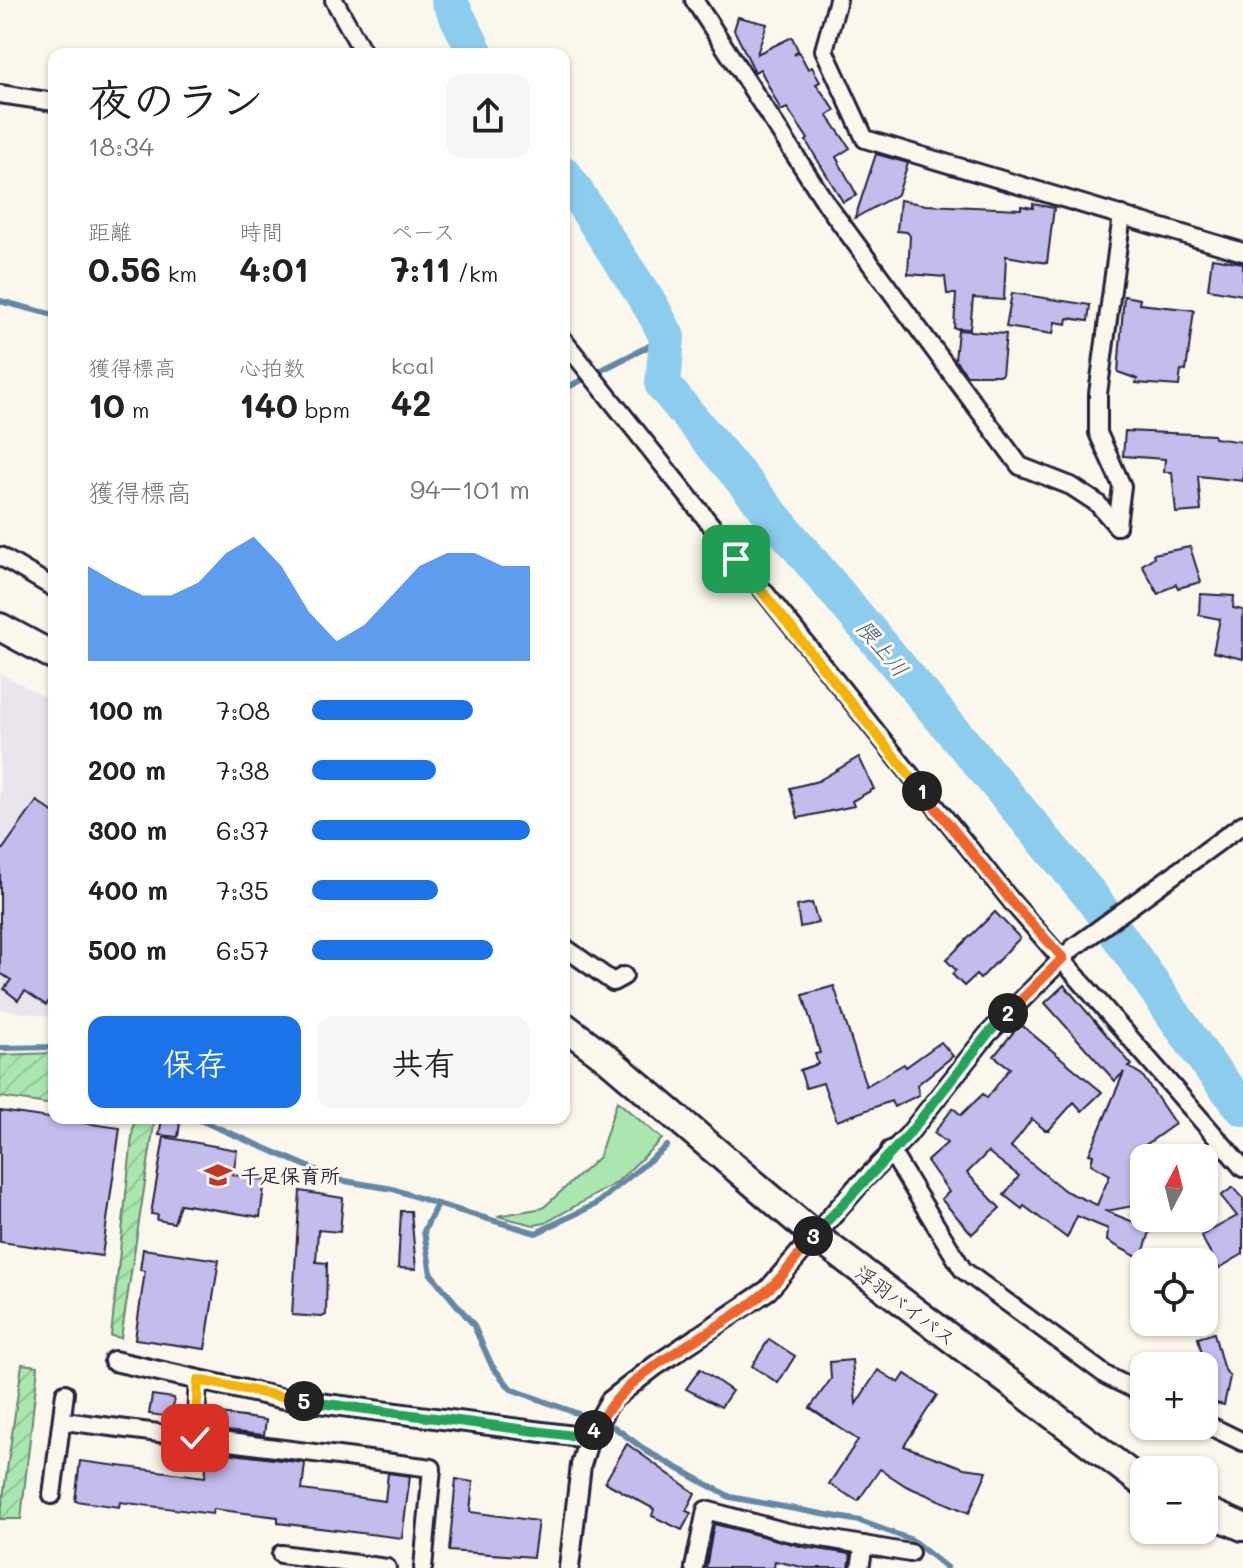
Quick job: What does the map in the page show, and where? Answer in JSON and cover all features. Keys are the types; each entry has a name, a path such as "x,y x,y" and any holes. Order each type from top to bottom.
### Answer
{"highway":[{"path":"0,627 48,653"},
{"name":"浮羽バイパス","path":"570,1030 608,1059 814,1235 1130,1473"},
{"path":"1218,1516 1243,1527"}],"street":[{"path":"334,0 361,48"},
{"path":"694,0 828,206 1020,466 1071,486 1097,503 1117,526 1122,486 1098,433 1098,394 1122,215"},
{"path":"838,0 824,50 865,139 1122,215 1150,227 1243,252"},
{"path":"0,94 48,101"},
{"path":"570,349 1002,890 1068,953 1243,1168"},
{"path":"0,556 48,584"},
{"path":"569,1568 578,1485 589,1438 610,1401 655,1366 768,1290 890,1150 908,1135 987,1035 1068,953 1243,824"},
{"path":"570,951 613,982 624,976"},
{"path":"890,1150 963,1270 1107,1376 1130,1387"},
{"path":"114,1361 280,1398 589,1438"},
{"path":"195,1438 198,1380"},
{"path":"52,1495 64,1421 65,1393"},
{"path":"64,1421 432,1468 423,1568"},
{"path":"1218,1430 1243,1442"},
{"path":"694,1568 706,1510 787,1532 910,1553"},
{"path":"860,1568 864,1545"},
{"path":"281,1554 387,1568"}],"shaded area":[{"path":"0,673 48,699 48,1016 0,1009"}],"green space":[{"path":"48,1053 48,1104 0,1097 0,1055"},
{"path":"617,1101 662,1139 616,1183 545,1223 534,1225 497,1216 543,1208 599,1157"},
{"path":"133,1124 154,1124 121,1338 111,1336"},
{"path":"22,1364 38,1366 21,1519 0,1519"}],"building":[{"path":"738,17 767,24 757,54 792,37 798,50 794,55 799,52 808,69 812,67 820,82 816,84 835,110 827,115 850,148 836,157 857,195 843,202 787,108 781,111 760,69 755,72 734,30"},
{"path":"876,154 908,163 898,194 855,218"},
{"path":"900,200 926,205 1021,209 1021,206 1033,208 1033,204 1054,208 1047,263 1006,256 1004,300 973,298 970,329 954,328 956,294 947,294 945,277 908,274 910,236 907,232 897,231"},
{"path":"1212,258 1243,263 1243,295 1208,289"},
{"path":"1012,293 1090,305 1088,321 1068,318 1067,324 1055,322 1053,334 1006,327"},
{"path":"1124,296 1140,299 1139,304 1194,310 1186,371 1181,370 1179,386 1136,383 1137,379 1118,372"},
{"path":"958,330 1006,334 1002,375 967,375 955,360"},
{"path":"1125,431 1214,435 1214,438 1243,442 1243,481 1198,476 1201,511 1176,513 1172,472 1164,472 1165,459 1123,456"},
{"path":"1190,547 1201,582 1178,588 1176,584 1158,594 1142,565 1154,557 1153,554"},
{"path":"1200,594 1234,596 1233,608 1243,610 1243,659 1213,652 1220,619 1199,615"},
{"path":"859,757 874,789 852,801 854,806 798,818 790,788 818,781"},
{"path":"37,801 48,809 46,1005 25,991 18,1000 4,989 11,980 0,973 0,853"},
{"path":"812,903 818,923 800,927 797,906"},
{"path":"995,912 1020,938 980,979 976,975 964,986 952,974 956,970 946,960"},
{"path":"1064,985 1132,1065 1129,1067 1142,1075 1175,1124 1147,1144 1130,1144 1130,1207 1106,1211 1130,1221 1130,1232 1150,1232 1145,1248 1130,1248 1130,1253 1107,1241 1108,1229 1077,1216 1067,1238 1004,1195 1019,1176 988,1152 967,1173 1000,1208 972,1234 941,1199 949,1192 927,1161 947,1143 934,1133 953,1108 961,1115 983,1094 987,1098 1010,1068 994,1056 1020,1024 1102,1092 1082,1111 1074,1102 1049,1130 1032,1119 1011,1147 1065,1191 1097,1205 1110,1175 1091,1164 1093,1155 1089,1154 1124,1072 1115,1081 1045,1003"},
{"path":"834,986 866,1086 904,1064 906,1067 941,1042 953,1056 917,1085 919,1095 894,1107 891,1101 837,1121 823,1083 806,1088 800,1070 818,1064 815,1054 820,1053 803,995"},
{"path":"0,1111 48,1118 48,1124 92,1124 120,1128 102,1256 0,1242"},
{"path":"161,1124 180,1124 178,1137 159,1135"},
{"path":"164,1137 237,1150 233,1175 265,1180 260,1217 180,1204 174,1223 157,1220 158,1215 151,1214"},
{"path":"1233,1187 1243,1198 1243,1254 1219,1268 1218,1248 1208,1248 1201,1236 1218,1232 1218,1227 1237,1216 1221,1196"},
{"path":"300,1191 343,1198 340,1232 318,1230 316,1262 327,1263 326,1315 322,1317 292,1315"},
{"path":"401,1211 411,1211 416,1269 398,1268"},
{"path":"143,1249 219,1260 205,1349 135,1339 145,1271 140,1270"},
{"path":"1215,1336 1223,1367 1230,1377 1224,1405 1218,1404 1218,1352 1202,1352 1198,1338"},
{"path":"769,1339 795,1356 778,1383 752,1366"},
{"path":"852,1360 856,1404 878,1370 899,1383 905,1374 937,1395 904,1446 964,1468 987,1471 969,1513 906,1486 880,1469 858,1501 829,1484 858,1440 810,1408 831,1379 830,1362"},
{"path":"700,1369 732,1391 721,1407 686,1389"},
{"path":"152,1395 174,1398 172,1417 149,1414"},
{"path":"220,1414 266,1420 264,1435 217,1430"},
{"path":"627,1444 695,1493 686,1511 691,1513 682,1530 652,1516 654,1509 605,1482"},
{"path":"208,1451 305,1463 302,1490 385,1501 388,1473 410,1476 402,1538 278,1523 278,1517 213,1509 212,1514 120,1502 119,1507 75,1501 80,1461 205,1477"},
{"path":"456,1479 473,1482 470,1512 538,1521 533,1557 449,1551"},
{"path":"714,1524 804,1547 851,1554 849,1568 806,1568 775,1561 774,1568 706,1568"}],"waterway":[{"name":"隈上川","path":"449,0 473,48"},
{"name":"隈上川","path":"570,183 652,308 667,337 663,385 1091,896 1210,1067 1243,1108"},
{"path":"0,301 48,313"},
{"path":"570,386 667,337"},
{"path":"0,1048 48,1047"},
{"path":"209,1124 339,1180 393,1189 437,1204 424,1231 431,1274 473,1324 492,1366 511,1389 614,1427 648,1452 730,1497 860,1521 912,1540 947,1568"},
{"path":"437,1204 536,1233 596,1204 667,1146"}],"place":[{"name":"千足保育所","path":"218,1175"}],"route":[{"path":"195,1438 198,1380 280,1398 589,1438 610,1401 632,1382 768,1290 785,1273 814,1235 890,1150 908,1135 987,1035 1063,958 1012,902 736,559"}]}
